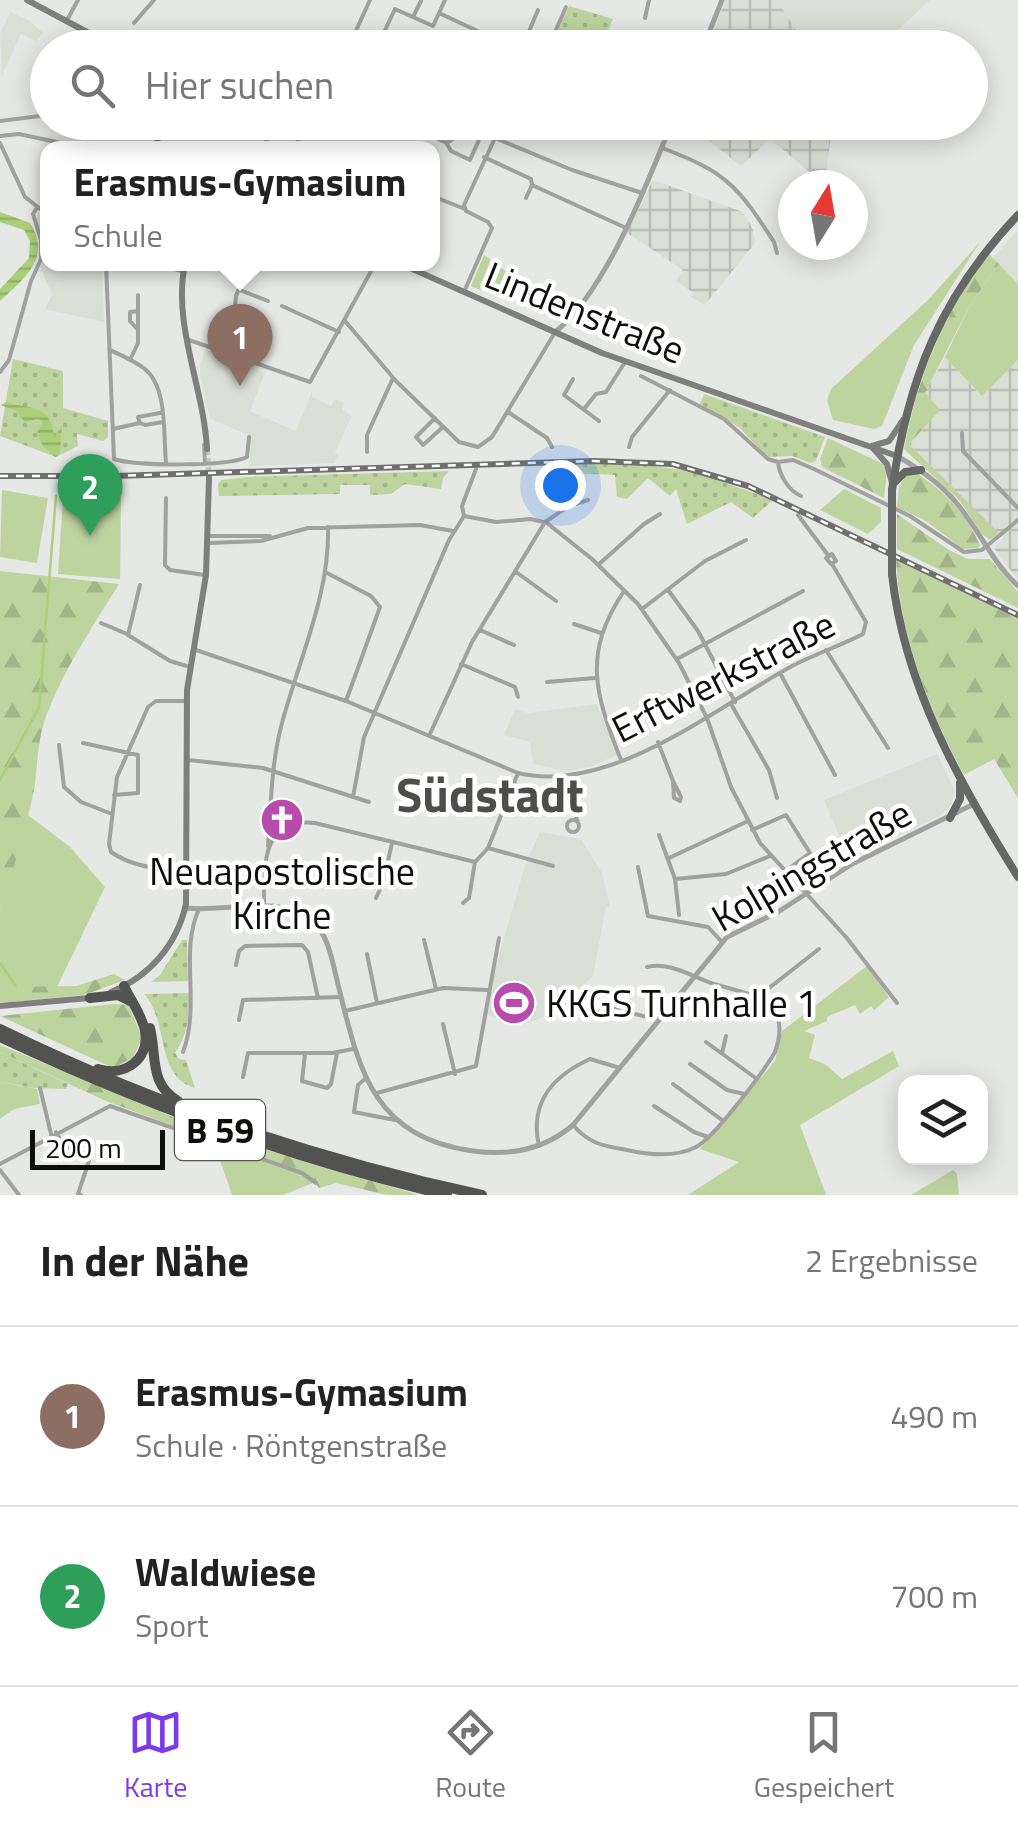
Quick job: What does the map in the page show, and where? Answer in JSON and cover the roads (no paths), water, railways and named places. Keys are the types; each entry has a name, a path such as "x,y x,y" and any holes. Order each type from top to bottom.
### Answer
{"highway":[{"path":"41,1049 104,1071 127,1069 141,1056 146,1040 126,985"},
{"path":"126,985 150,1027 155,1073 162,1088 220,1121"},
{"path":"90,998 120,996 133,1004"},
{"name":"B 59","path":"0,1029 220,1121 346,1161 482,1195"},
{"name":"B 59","path":"0,1037 111,1088 196,1121 326,1164 447,1195"}],"main road":[{"path":"27,0 84,30"},
{"path":"1018,215 974,266 944,313 922,361 897,456 892,574 902,633 936,732 1018,877"},
{"path":"184,271 181,294 207,450"},
{"name":"Lindenstraße","path":"417,271 625,362 897,456"},
{"path":"893,488 887,464 871,446 889,441 904,418"},
{"path":"893,488 903,473 921,470"},
{"path":"0,1006 90,998 126,985 165,951 186,908 187,701 206,575 209,478"},
{"path":"950,818 960,799 960,778"}],"street":[{"path":"67,20 78,0"},
{"path":"134,23 154,0"},
{"path":"356,30 370,0"},
{"path":"386,30 395,9 433,26 445,0"},
{"path":"645,18 649,0"},
{"path":"710,30 722,0"},
{"path":"413,18 421,1"},
{"path":"556,30 566,7"},
{"path":"530,30 538,10"},
{"path":"439,13 475,30"},
{"path":"0,121 30,117"},
{"path":"30,137 19,134 0,140 21,191 40,210"},
{"path":"442,140 451,151 470,160 479,140"},
{"path":"447,142 450,140"},
{"path":"465,210 464,203 494,140"},
{"path":"504,140 572,170 643,193"},
{"path":"344,321 393,378 443,427 466,446 476,448 486,443 555,333 583,302 627,228 665,140"},
{"path":"662,148 704,164 735,186 774,242 776,252"},
{"path":"484,157 531,179 526,198"},
{"path":"532,186 627,228"},
{"path":"440,199 488,222 492,228 464,292"},
{"path":"36,208 33,214 40,237"},
{"path":"0,372 8,362 40,263"},
{"path":"106,271 117,460 234,463 247,457 249,436"},
{"path":"230,353 238,289 247,271"},
{"path":"189,340 308,382 371,271"},
{"path":"238,289 268,301"},
{"path":"130,360 137,346 138,295"},
{"path":"282,306 339,332"},
{"path":"110,350 152,376 162,412 166,462"},
{"path":"584,409 596,394 606,392 625,362"},
{"path":"196,372 193,378 205,464"},
{"name":"Lindenstraße","path":"641,376 727,421 768,459 778,462 780,472 795,494 801,496"},
{"path":"368,452 367,435 393,378"},
{"path":"573,379 564,395 600,421"},
{"name":"Lindenstraße","path":"692,401 695,386"},
{"path":"629,447 632,437 670,390"},
{"path":"140,423 138,417 162,412"},
{"path":"508,412 547,438 552,447"},
{"path":"435,418 416,437 424,445 443,427"},
{"path":"113,429 163,422"},
{"path":"962,433 963,451 1018,508"},
{"path":"897,456 921,470 955,500 986,548 1018,586"},
{"path":"778,462 792,460 806,465 910,516 964,552 986,548 1018,520"},
{"path":"353,797 364,739 453,532 464,516 462,504 476,469"},
{"path":"166,498 165,567 206,575"},
{"path":"429,736 461,664 545,522 569,506 588,500"},
{"path":"598,565 660,514"},
{"name":"Erftwerkstraße","path":"194,650 346,701 518,774 565,778 592,773 707,718 780,673 860,636 867,626 836,567 836,557 828,555 798,515"},
{"path":"464,516 499,522 545,522 598,565 642,609 677,658 707,718 726,775 752,830 770,856 864,958 897,1002"},
{"path":"208,540 414,524 453,532"},
{"path":"264,907 272,771 326,572 328,528"},
{"path":"642,609 705,561 746,540"},
{"path":"326,572 371,596 380,607 346,701"},
{"path":"516,572 556,602"},
{"path":"128,634 140,585"},
{"path":"622,760 601,710 595,678 601,633 625,590"},
{"path":"668,590 704,643 766,763 777,798"},
{"path":"677,658 803,590"},
{"path":"101,623 128,634 169,660 190,667"},
{"path":"574,624 601,633"},
{"path":"480,630 514,644"},
{"path":"826,650 888,748"},
{"path":"461,664 515,687 518,697"},
{"path":"780,673 835,775"},
{"path":"547,682 595,678"},
{"path":"187,701 151,704 126,753 114,795 109,848 114,855 154,868 188,870"},
{"path":"658,742 673,781"},
{"path":"83,743 138,757 139,792 114,795"},
{"path":"59,745 64,788 81,802 112,814"},
{"path":"188,760 272,771 368,802"},
{"path":"463,902 469,898 476,862 488,848 518,774"},
{"path":"565,778 578,823"},
{"name":"Kolpingstraße","path":"186,908 292,910 318,927 328,945 355,1048 373,1094 395,1120 426,1138 466,1150 506,1152 539,1146 573,1125 722,942 852,864 974,804"},
{"path":"752,830 786,815 810,853 784,872"},
{"path":"268,846 284,828 304,822 476,862"},
{"path":"669,858 747,822"},
{"path":"659,835 675,879 679,915"},
{"path":"376,898 384,883 392,842"},
{"path":"488,848 553,866"},
{"path":"675,879 715,877 748,868 770,856"},
{"path":"638,867 648,916 709,928 722,942"},
{"path":"182,1052 192,1018 191,928 199,909"},
{"path":"373,1094 476,1066 499,938"},
{"path":"424,940 436,989"},
{"path":"236,965 239,950 245,946 302,945 309,957 318,998"},
{"path":"759,996 820,949"},
{"path":"366,954 377,1003"},
{"path":"573,1125 590,1142 649,1154 693,1149 708,1137 775,1052 779,1034 774,1013 759,996 655,965 647,967"},
{"path":"344,1011 436,989 487,990"},
{"path":"239,1020 243,1000 341,998"},
{"path":"611,1008 659,1020"},
{"path":"443,1024 455,1074"},
{"path":"722,1053 726,1036"},
{"path":"706,1042 757,1079"},
{"path":"243,1076 248,1053 338,1053 355,1048"},
{"path":"306,1054 302,1081 328,1088 338,1053"},
{"path":"539,1146 536,1127 548,1087 590,1058 620,1068"},
{"path":"690,1064 727,1090 744,1094"},
{"path":"365,1079 358,1086 356,1113 395,1120"},
{"path":"673,1084 722,1120"},
{"path":"40,1088 54,1133 63,1145 86,1154 89,1162 78,1194 81,1195"},
{"path":"19,1195 0,1167 106,1106 300,1172 316,1183"},
{"path":"654,1106 708,1137"},
{"path":"7,1195 14,1189"}],"waterway":[{"path":"0,780 39,707 56,496"},
{"path":"0,963 16,986"}],"tunnel":[{"path":"207,449 209,478"}],"railway":[{"path":"0,476 594,461 673,464 748,486 1018,615"}],"place":[{"name":"Erasmus-Gymasium","path":"240,386"},
{"name":"Waldwiese","path":"90,536"},
{"name":"Neuapostolische Kirche","path":"282,820"},
{"name":"KKGS Turnhalle 1","path":"514,1003"}],"district":[{"name":"Südstadt","path":"490,794"}]}
